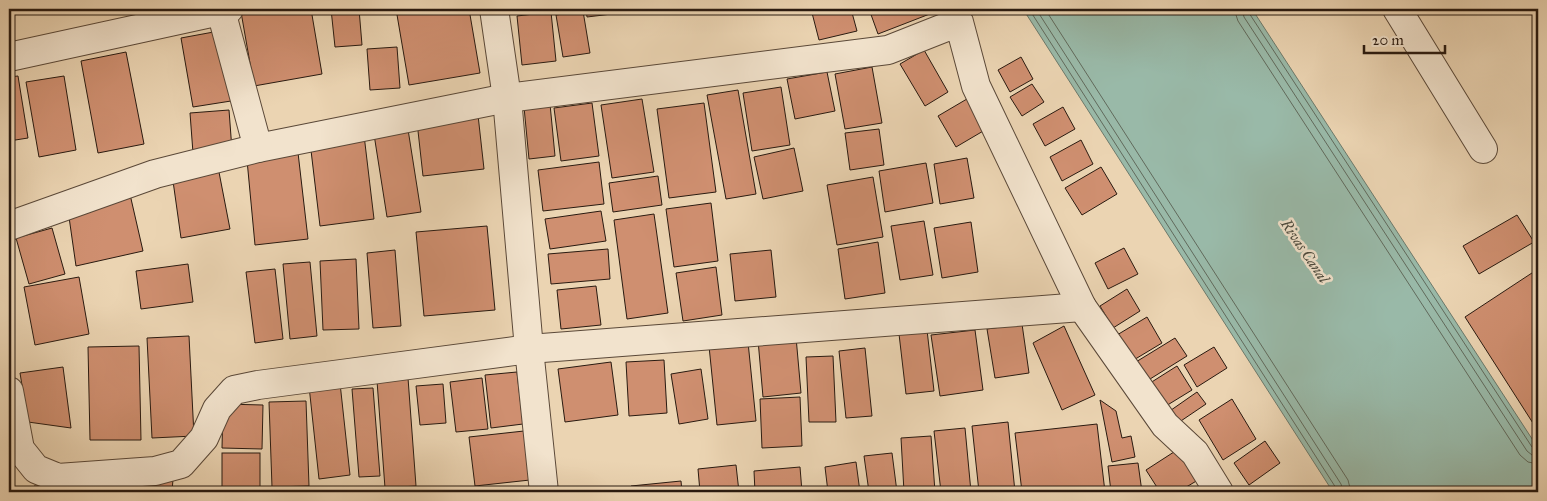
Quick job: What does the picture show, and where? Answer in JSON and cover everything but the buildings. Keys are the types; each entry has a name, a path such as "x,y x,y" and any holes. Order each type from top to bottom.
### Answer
{"street":[{"path":"494,9 507,98 529,349 544,492"},
{"path":"1397,9 1483,149"},
{"path":"9,57 225,10 258,148"},
{"path":"9,226 155,174 258,148 507,98 888,50 955,16 976,86 1082,307 1165,425 1195,453 1218,492"},
{"path":"9,391 20,449 36,469 58,478 155,471 181,464 204,438 217,409 234,390 258,385 529,349 1082,307"}],"water":[{"name":"Rivas Canal","path":"1023,9 1252,9 1538,448 1538,492 1333,492"}]}
